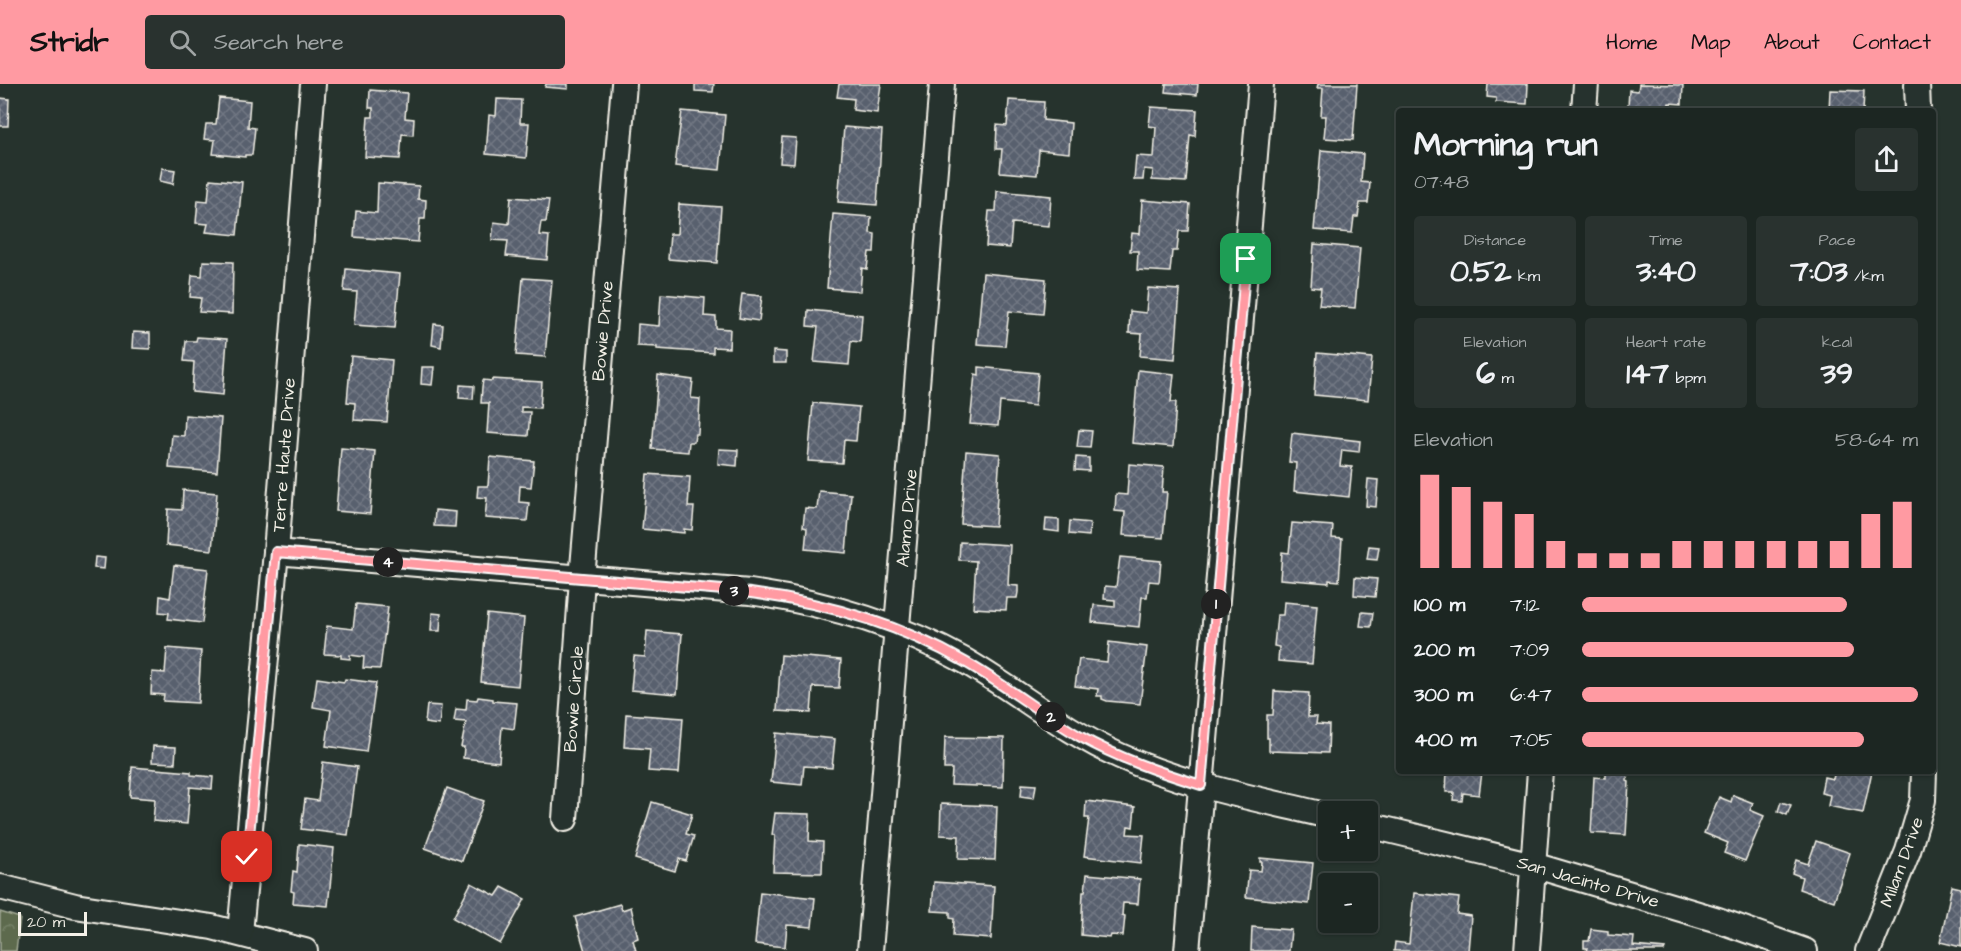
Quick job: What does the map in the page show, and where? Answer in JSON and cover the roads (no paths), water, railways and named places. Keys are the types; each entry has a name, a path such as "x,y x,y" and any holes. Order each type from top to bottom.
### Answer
{"street":[{"name":"Terre Haute Drive","path":"240,933 276,552 313,84"},
{"name":"Bowie Drive","path":"582,579 624,84"},
{"name":"Alamo Drive","path":"870,951 942,84"},
{"path":"1187,951 1261,84"},
{"path":"1584,108 1586,84"},
{"path":"1917,84 1918,108"},
{"path":"276,552 723,590 777,596 839,609 898,630 966,662 1079,736 1140,765 1201,785 1318,813"},
{"name":"Bowie Circle","path":"565,819 582,579"},
{"path":"1527,951 1539,774"},
{"name":"Milam Drive","path":"1868,951 1908,851 1923,800 1924,774"},
{"name":"San Jacinto Drive","path":"1378,827 1533,865 1726,923 1805,951"},
{"path":"0,886 75,906 212,927 305,951"}]}
